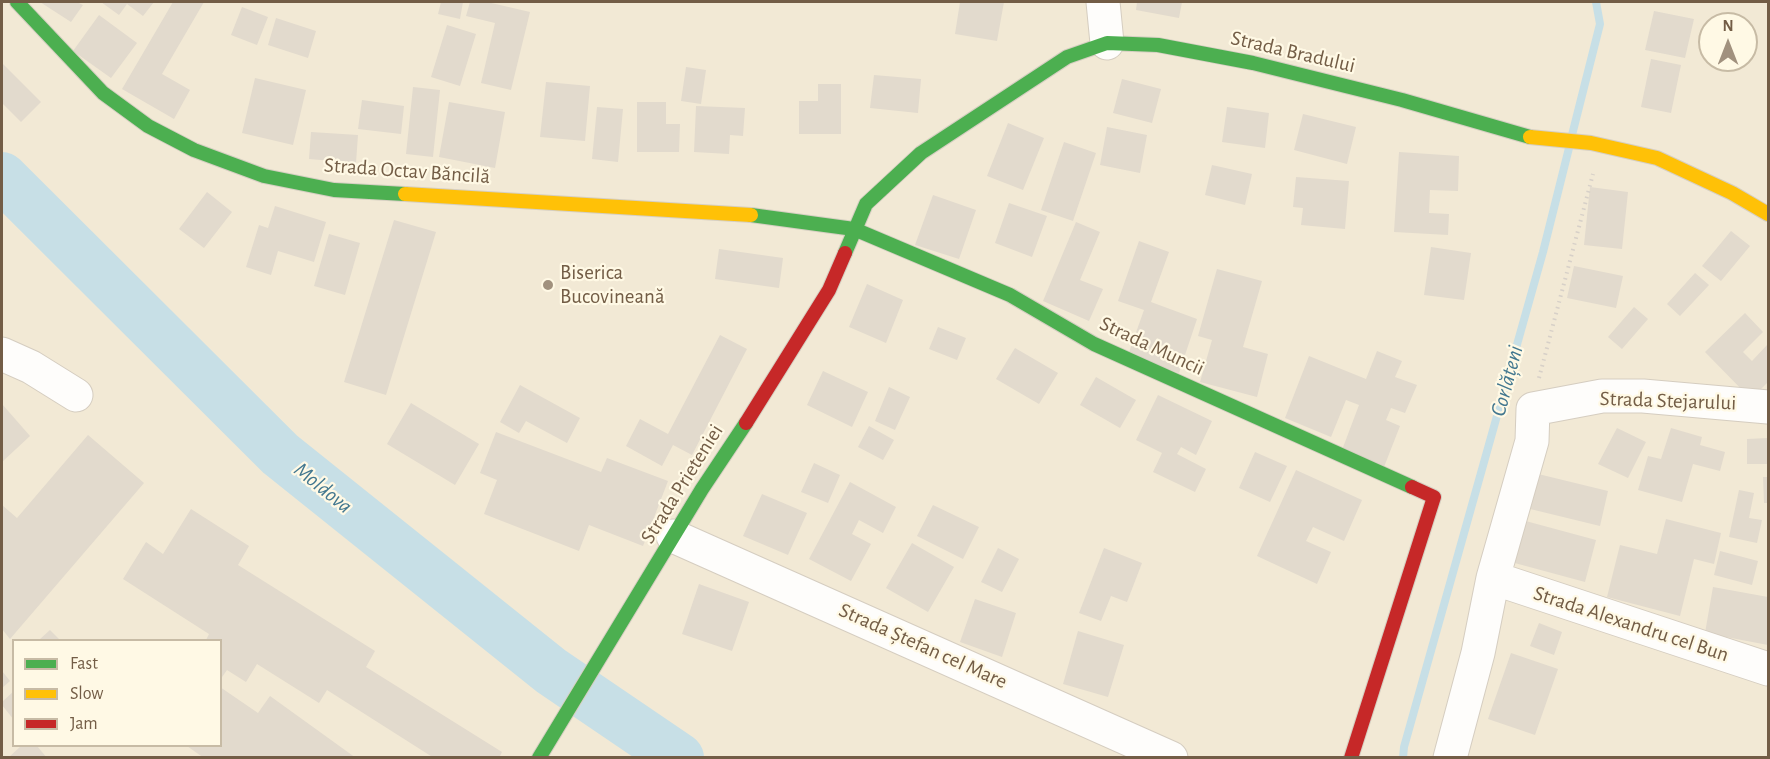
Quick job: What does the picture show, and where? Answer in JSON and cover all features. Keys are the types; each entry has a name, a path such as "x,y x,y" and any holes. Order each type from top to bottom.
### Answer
{"street":[{"path":"1103,2 1107,43"},
{"name":"Strada Octav Băncilă","path":"27,6 57,48 103,93 148,126 194,150 264,176 334,190 698,210 775,216 854,229"},
{"name":"Strada Bradului","path":"854,229 866,204 921,153 1067,57 1107,43 1158,45 1253,63 1402,100 1530,137 1600,145 1657,158 1732,193 1768,214"},
{"name":"Strada Muncii","path":"854,229 1010,295 1094,344 1434,497 1351,758"},
{"name":"Strada Prieteniei","path":"539,758 674,536 830,290 854,229"},
{"path":"2,354 31,367 76,395"},
{"name":"Strada Stejarului","path":"1533,409 1602,396 1655,397 1768,407"},
{"path":"1450,758 1476,664 1493,579 1532,441 1533,409"},
{"name":"Strada Ștefan cel Mare","path":"674,536 1171,758"},
{"name":"Strada Alexandru cel Bun","path":"1493,579 1768,669"}],"path":[{"path":"1533,409 1600,145"}],"shaded area":[{"path":"2,2 1768,2 1768,757 2,757"}],"building":[{"path":"40,2 77,2 83,5 71,22"},
{"path":"101,2 154,2 143,16 127,4 119,15"},
{"path":"173,2 204,2 162,74 190,90 174,119 122,89"},
{"path":"441,2 463,2 460,19 438,14"},
{"path":"470,2 487,2 530,12 511,90 481,83 495,23 466,16"},
{"path":"960,2 1004,2 997,41 955,34"},
{"path":"1137,2 1182,2 1179,18 1136,10"},
{"path":"242,7 268,17 257,45 231,35"},
{"path":"1654,11 1694,19 1685,58 1645,50"},
{"path":"99,15 137,43 111,78 73,51"},
{"path":"276,18 316,31 308,58 268,45"},
{"path":"447,25 476,34 460,86 431,77"},
{"path":"1651,59 1681,65 1671,113 1641,107"},
{"path":"2,63 41,102 21,122 2,103"},
{"path":"686,67 706,70 701,104 681,101"},
{"path":"874,75 921,79 918,113 870,108"},
{"path":"255,78 306,90 293,145 242,133"},
{"path":"1122,79 1161,89 1152,123 1113,113"},
{"path":"546,82 590,86 585,141 540,137"},
{"path":"818,84 841,84 841,134 799,134 799,101 818,101"},
{"path":"413,87 440,90 433,157 406,154"},
{"path":"362,100 404,106 401,134 358,129"},
{"path":"449,102 505,112 495,168 439,157"},
{"path":"637,102 666,102 666,124 680,124 679,152 637,152"},
{"path":"696,106 745,108 743,136 730,135 729,154 694,152"},
{"path":"597,107 623,109 618,162 592,159"},
{"path":"1227,107 1269,113 1265,148 1222,142"},
{"path":"1303,114 1356,127 1347,164 1294,150"},
{"path":"1008,123 1044,138 1023,190 987,176"},
{"path":"1107,127 1147,135 1140,173 1100,165"},
{"path":"311,132 358,135 356,163 309,159"},
{"path":"1064,142 1096,153 1073,221 1041,210"},
{"path":"1399,152 1459,156 1458,191 1430,190 1429,213 1449,214 1448,235 1394,232"},
{"path":"1212,165 1252,174 1245,205 1205,195"},
{"path":"1296,177 1349,181 1345,229 1301,225 1303,208 1293,207"},
{"path":"1590,187 1628,192 1622,249 1584,245"},
{"path":"207,192 232,212 204,248 179,229"},
{"path":"933,195 976,210 959,259 915,245"},
{"path":"1009,203 1047,216 1032,257 995,243"},
{"path":"275,206 326,222 314,262 278,251 271,275 246,267 259,225 268,228"},
{"path":"394,220 436,232 386,395 344,382"},
{"path":"1076,222 1100,232 1080,280 1103,289 1089,321 1043,301"},
{"path":"1731,231 1750,246 1721,281 1702,266"},
{"path":"329,234 360,243 345,295 314,286"},
{"path":"1139,241 1169,252 1151,302 1197,319 1179,373 1128,355 1144,310 1118,301"},
{"path":"1431,247 1471,253 1464,300 1424,295"},
{"path":"719,249 783,258 779,288 715,279"},
{"path":"1574,266 1623,276 1616,308 1567,298"},
{"path":"1217,269 1262,281 1243,347 1268,354 1257,397 1200,382 1212,340 1198,336"},
{"path":"1695,273 1709,285 1680,316 1667,304"},
{"path":"867,284 903,300 886,343 849,327"},
{"path":"1634,307 1648,319 1622,349 1608,337"},
{"path":"1745,313 1763,332 1743,352 1752,361 1768,344 1768,382 1751,399 1705,352"},
{"path":"938,327 966,338 957,360 929,349"},
{"path":"720,335 747,349 692,455 673,445 662,466 626,446 640,419 668,434"},
{"path":"1015,348 1058,373 1039,404 996,379"},
{"path":"1377,351 1402,361 1395,377 1417,385 1405,413 1391,408 1386,420 1400,426 1384,467 1342,450 1359,405 1346,400 1331,437 1285,418 1309,356 1366,379"},
{"path":"823,371 868,392 852,427 807,405"},
{"path":"1096,377 1136,400 1120,428 1080,405"},
{"path":"520,385 580,418 567,443 526,421 519,433 500,422"},
{"path":"889,387 910,397 895,430 875,421"},
{"path":"1158,395 1212,421 1196,455 1181,447 1177,454 1206,469 1195,492 1153,472 1162,453 1136,440"},
{"path":"411,403 479,444 455,485 387,444"},
{"path":"2,404 30,436 2,462"},
{"path":"869,426 894,440 883,460 858,447"},
{"path":"1617,428 1646,442 1628,478 1598,464"},
{"path":"1671,428 1702,437 1700,445 1725,452 1720,471 1693,464 1682,502 1638,490 1648,456 1661,459"},
{"path":"496,432 601,472 607,458 668,481 643,546 589,525 579,551 484,514 497,480 480,473"},
{"path":"88,435 144,483 10,639 2,629 2,505 17,518"},
{"path":"1768,438 1768,464 1747,464 1747,439"},
{"path":"1255,452 1287,466 1270,502 1239,488"},
{"path":"814,463 840,475 828,503 801,492"},
{"path":"1296,470 1362,500 1344,541 1313,527 1306,541 1331,552 1317,584 1257,556"},
{"path":"1530,472 1608,491 1600,526 1522,507"},
{"path":"1763,477 1768,477 1768,503 1764,503"},
{"path":"850,482 896,507 883,533 859,520 852,534 871,544 851,581 809,559"},
{"path":"1739,490 1754,493 1749,518 1762,520 1757,543 1729,537"},
{"path":"762,494 807,513 788,555 743,536"},
{"path":"933,505 979,527 963,559 917,536"},
{"path":"191,509 249,546 238,565 375,651 366,667 502,752 499,758 434,758 327,690 319,703 257,664 246,682 227,670 222,677 222,639 206,639 209,634 123,579 146,542 163,554"},
{"path":"1666,519 1721,533 1714,564 1694,559 1680,616 1607,597 1620,545 1657,554"},
{"path":"1522,520 1596,540 1585,582 1511,562"},
{"path":"912,543 954,567 928,612 886,588"},
{"path":"998,548 1019,559 1002,592 981,582"},
{"path":"1104,548 1142,563 1127,602 1111,596 1101,621 1079,613"},
{"path":"1720,551 1758,561 1752,585 1714,575"},
{"path":"699,584 749,602 732,651 682,634"},
{"path":"1713,587 1768,597 1768,645 1705,633"},
{"path":"975,599 1016,613 1002,657 960,642"},
{"path":"1539,623 1562,632 1554,655 1530,646"},
{"path":"50,630 59,639 40,639"},
{"path":"1078,631 1124,645 1108,697 1063,684"},
{"path":"1511,653 1558,669 1535,735 1488,719"},
{"path":"2,671 10,681 2,688"},
{"path":"222,688 258,713 270,696 356,758 204,758 188,747 222,747"},
{"path":"12,693 12,718 2,705 2,702"},
{"path":"20,747 38,747 47,758 8,758"}],"waterway":[{"name":"Corlățeni","path":"1572,135 1600,24 1596,2"},
{"name":"Corlățeni","path":"1403,758 1404,747 1543,252 1569,148"},
{"name":"Moldova","path":"2,177 280,454 551,671 679,758"}],"traffic: fast":[{"path":"17,2 103,93 148,126 194,150 264,176 334,190 405,194"},
{"path":"845,253 866,204 921,153 1067,57 1107,43 1158,45 1253,63 1402,100 1530,137"},
{"path":"751,215 854,229 1010,295 1094,344 1412,487"},
{"path":"539,758 702,489 746,423"}],"traffic: slow":[{"path":"1530,137 1591,143 1657,158 1732,193 1768,214"},
{"path":"405,194 751,215"}],"traffic: jam":[{"path":"746,423 829,290 845,253"},
{"path":"1351,758 1434,497 1412,487"}],"place":[{"name":"Biserica Bucovineană","path":"548,285"}]}
